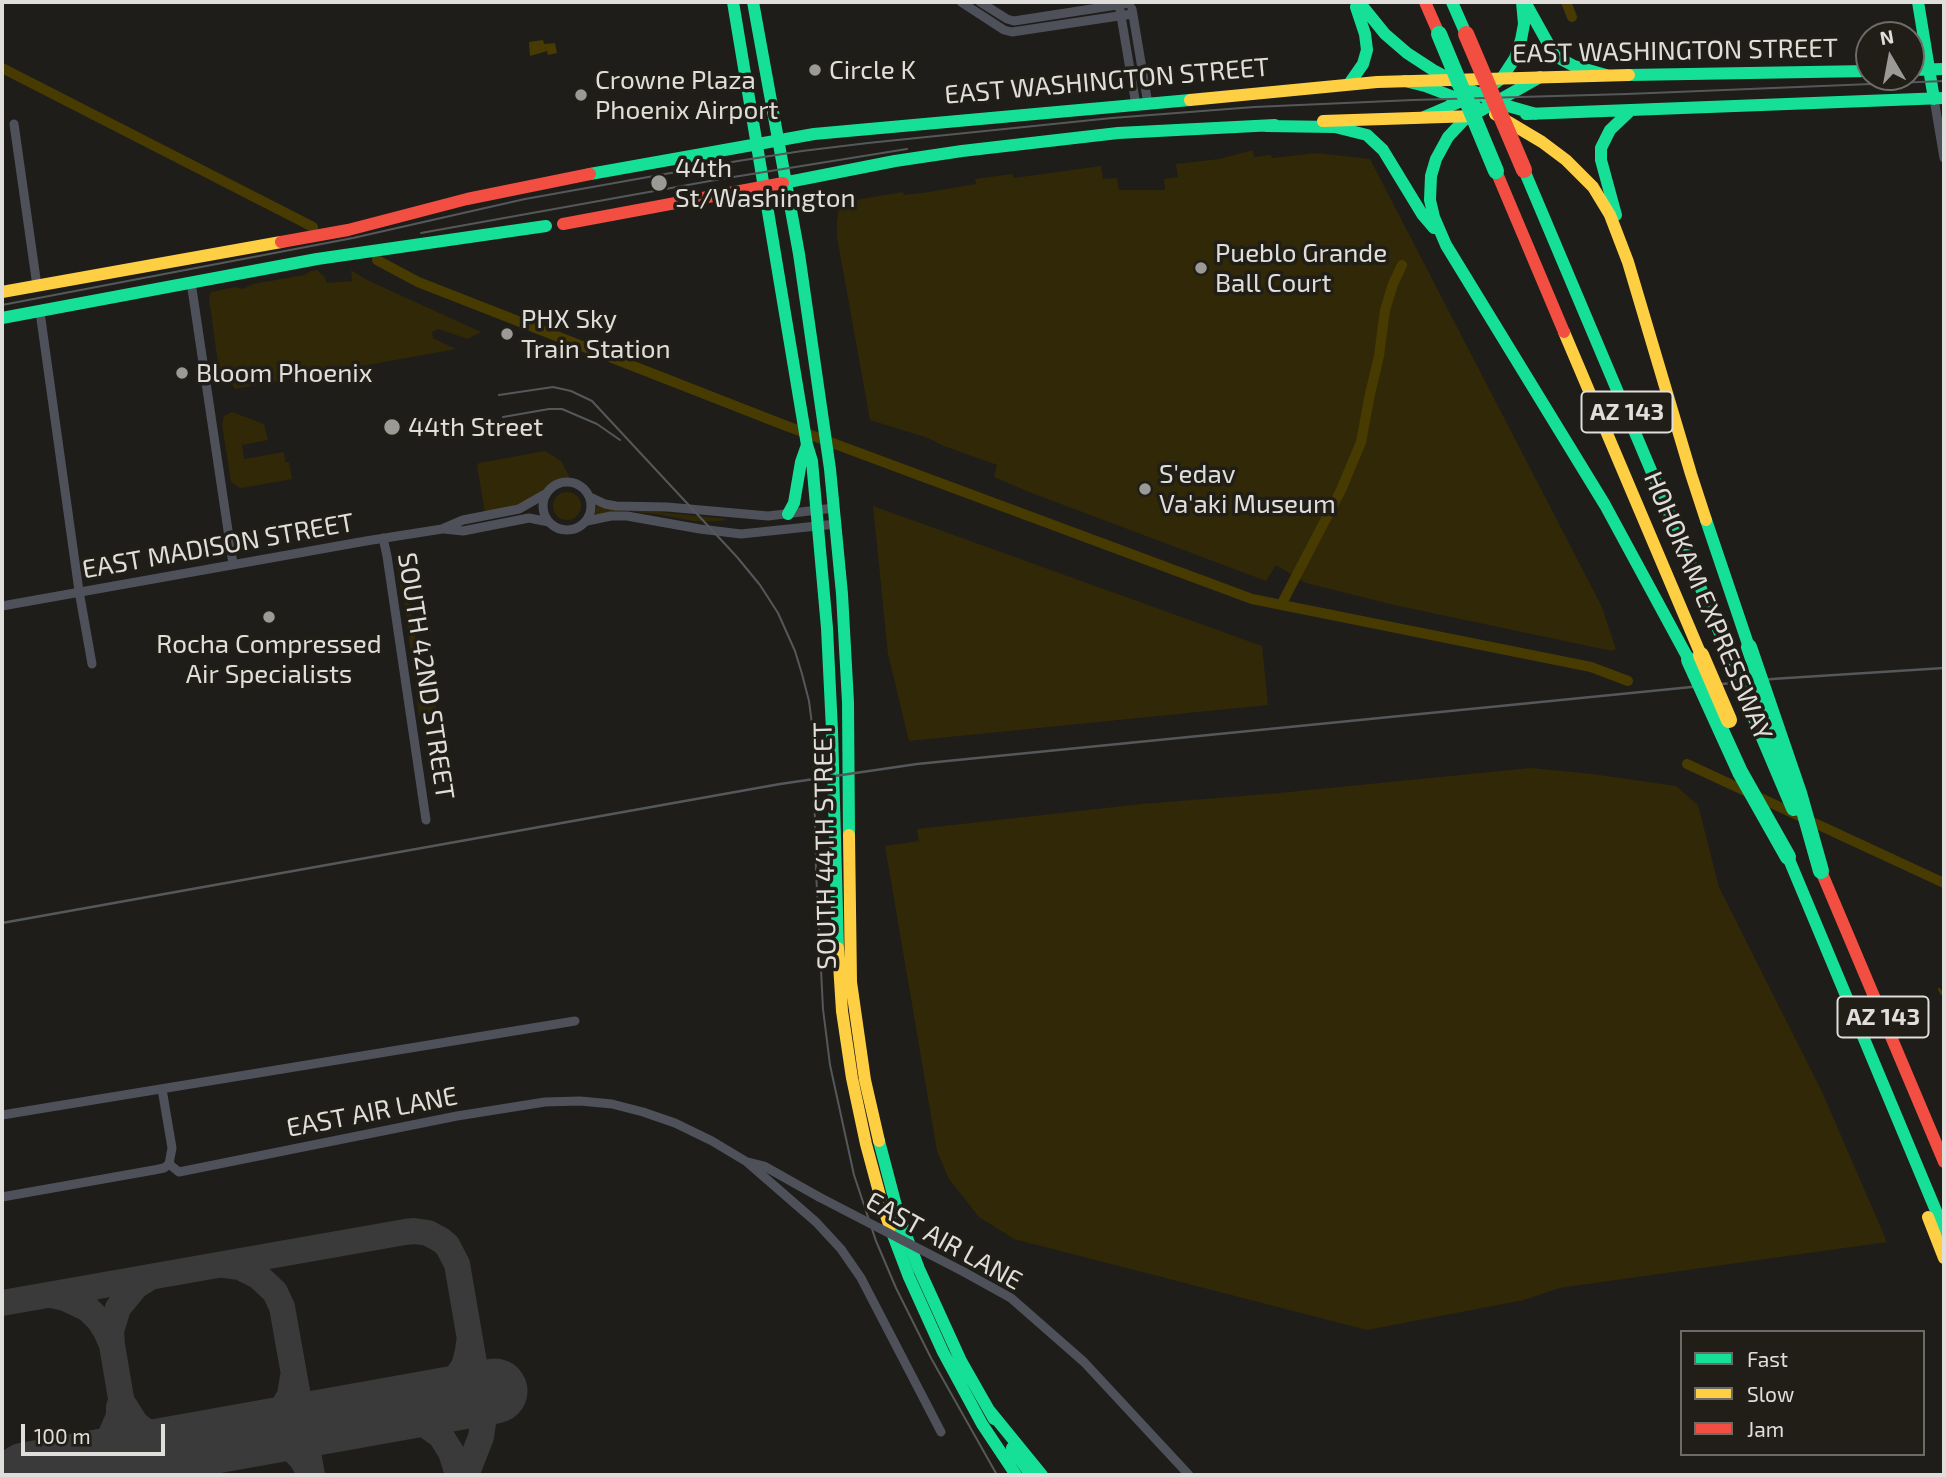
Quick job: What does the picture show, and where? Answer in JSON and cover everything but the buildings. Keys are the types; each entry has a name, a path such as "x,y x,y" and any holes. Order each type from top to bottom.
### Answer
{"main road":[{"name":"SOUTH 44TH STREET","path":"733,2 807,445 812,461 832,730 837,936 842,1011 852,1078 883,1207 909,1277 943,1352 985,1417 1016,1475"},
{"name":"SOUTH 44TH STREET","path":"753,2 800,264 829,457 842,594 848,702 851,982 865,1080 885,1169 914,1256 985,1417 1031,1475"},
{"path":"1356,2 1395,44 1433,70 1452,79 1482,106 1542,142 1581,173 1605,204 1620,238 1685,456 1799,793 1821,871"},
{"path":"1349,84 1363,64 1367,50 1356,2"},
{"name":"HOHOKAM EXPRESSWAY","path":"1425,2 1695,657 1788,857 1944,1230"},
{"name":"HOHOKAM EXPRESSWAY","path":"1454,2 1944,1162"},
{"path":"1482,106 1515,58 1524,24 1523,2"},
{"path":"1523,2 1555,56 1574,66 1606,75"},
{"path":"1917,2 1937,69 1939,99"},
{"name":"EAST WASHINGTON STREET","path":"37,286 360,228 467,199 612,169 814,134 1349,84 1606,75 1855,71"},
{"path":"1541,77 1482,106 1458,125 1439,152 1431,176 1431,207 1446,245 1695,657"},
{"path":"1405,81 1482,106"},
{"name":"EAST WASHINGTON STREET","path":"563,224 928,155 1118,133 1424,117 1482,106 1536,114 1939,99"},
{"path":"1620,238 1614,201 1601,154 1606,136 1629,112"},
{"path":"1266,126 1341,127 1367,135 1383,150 1422,214 1446,245"},
{"path":"2,318 324,258 545,226"},
{"path":"2,292 37,286"},
{"path":"788,514 794,503 801,462 807,445"},
{"path":"1901,1124 1923,1204 1944,1258"},
{"path":"985,1417 1010,1475"},
{"path":"985,1417 1042,1475"}],"street":[{"path":"961,2 1004,30 1012,32 1132,14"},
{"path":"980,2 1014,21 1130,2 1142,105"},
{"path":"1118,3 1142,105"},
{"path":"1939,99 1944,158"},
{"path":"14,124 37,286"},
{"path":"191,282 233,564"},
{"path":"40,312 79,591 92,664"},
{"path":"587,521 592,505 583,487 570,482 557,484 547,493 544,515 555,527 569,530 587,521 628,516 741,534 835,516"},
{"name":"EAST MADISON STREET","path":"442,529 463,520 519,509 547,493"},
{"path":"590,497 616,506 667,507 768,516 835,516"},
{"name":"EAST MADISON STREET","path":"2,606 383,538 442,529 463,531 529,518 549,522"},
{"name":"SOUTH 42ND STREET","path":"383,538 426,820"},
{"name":"EAST AIR LANE","path":"2,1115 575,1021"},
{"path":"162,1089 172,1148 169,1164"},
{"name":"EAST AIR LANE","path":"2,1196 154,1170 169,1164 179,1172 457,1116 545,1102 612,1104 675,1123 747,1162 816,1222 841,1249 861,1278 942,1432"},
{"name":"EAST AIR LANE","path":"747,1162 764,1166 1011,1298 1084,1362 1189,1475"}],"shaded area":[{"path":"543,40 544,44 555,43 557,53 548,55 547,51 530,56 529,42"},
{"name":"S'edav Va'aki Museum","path":"1253,150 1254,157 1271,155 1272,158 1316,153 1370,159 1602,607 1616,649 1612,651 1394,605 1306,583 1276,565 1266,581 1029,492 994,477 997,465 928,438 870,420 837,237 839,209 849,202 861,199 976,184 975,179 1012,174 1014,178 1101,166 1103,179 1117,178 1119,190 1163,190 1164,179 1178,177 1176,164 1219,159"},
{"path":"317,270 327,283 352,281 351,270 367,280 481,332 468,339 438,329 432,332 433,338 456,349 235,389 233,385 223,382 220,378 209,298 211,292 236,287 243,289 253,284 304,275"},
{"path":"232,412 264,424 268,440 242,445 244,459 284,452 292,479 242,488 231,482 222,424 224,416"},
{"path":"545,451 561,461 570,478 556,479 532,499 514,507 485,513 477,466 479,463"},
{"path":"567,492 577,496 581,506 577,516 567,520 557,516 553,506 557,496"},
{"path":"597,505 615,510 728,519 693,521 627,511 594,515"},
{"path":"873,506 1262,646 1268,705 909,741 888,654"},
{"path":"403,554 408,558 402,559 419,667 412,663 402,599 396,555"},
{"path":"421,678 436,706 437,718 430,720 419,716 415,683"},
{"path":"1531,768 1676,786 1698,805 1719,887 1823,1094 1887,1242 1559,1288 1524,1300 1367,1330 1014,1239 979,1217 949,1179 937,1151 885,846 919,841 917,829 1142,804"}],"waterway":[{"path":"1566,2 1572,17"},
{"path":"2,68 313,227"},
{"path":"377,260 418,282 784,425 1252,599 1591,667 1628,681"},
{"path":"1281,605 1341,490 1361,442 1379,356 1385,310 1402,265"},
{"path":"1687,764 1944,883"},
{"path":"1939,989 1944,997"}],"taxiway":[{"path":"2,1303 405,1232 428,1233 447,1245 457,1264 482,1409 481,1437 466,1475"},
{"path":"225,1265 240,1267 258,1276 275,1292 282,1307 312,1475"},
{"path":"112,1345 111,1331 118,1308 136,1286 149,1278"},
{"path":"52,1295 88,1309 106,1331 112,1345 134,1475"},
{"path":"380,1412 427,1401 449,1388 464,1366 469,1343"},
{"path":"255,1434 276,1420 290,1395 293,1377"},
{"path":"124,1405 136,1424 154,1437 190,1446"},
{"path":"61,1469 92,1455 109,1439 119,1416 119,1407"},
{"path":"389,1413 417,1419 441,1436 451,1452 458,1475"},
{"path":"255,1434 293,1450 311,1475"},
{"path":"153,1475 171,1456 190,1446"},
{"path":"63,1469 86,1469 106,1475"}],"runway":[{"path":"25,1475 495,1391"}],"tram line":[{"path":"2,305 353,238 525,199 738,161 868,143 1112,118 1254,107 1944,81"},
{"path":"421,233 721,179 907,149"},
{"path":"499,395 553,387 571,391 592,401 737,557 778,613 795,651 809,701 813,732 823,1009 830,1065 854,1175 876,1241 896,1288 931,1358 997,1475"},
{"path":"503,417 562,409 597,424 620,440"}],"railway":[{"path":"2,923 780,784 917,764 1772,679 1944,668"}],"traffic: fast":[{"path":"733,2 807,445 812,461 827,628 838,948"},
{"path":"753,2 799,254 830,469 842,594 848,702 849,835"},
{"path":"1359,2 1385,34 1433,70 1494,102 1536,114"},
{"path":"1452,2 1466,34"},
{"path":"1424,117 1485,91 1502,78 1515,58 1521,40 1524,24 1522,2"},
{"path":"1525,2 1555,56 1574,66 1606,75"},
{"path":"1918,2 1934,99"},
{"path":"1349,84 1363,64 1367,50 1356,7"},
{"path":"1439,34 1496,171"},
{"path":"1925,70 1944,69"},
{"path":"1629,75 1855,71"},
{"path":"1540,77 1464,120 1448,137 1436,159 1431,176 1430,200 1434,217 1446,245 1605,505 1689,660"},
{"path":"1405,81 1475,105"},
{"path":"1526,114 1944,98"},
{"path":"590,174 814,134 1190,100"},
{"path":"1616,215 1601,160 1601,148 1610,130 1629,112"},
{"path":"783,183 962,151 1118,133 1275,125"},
{"path":"1266,126 1335,127 1367,135 1383,150 1422,214 1434,228"},
{"path":"1524,170 1729,655"},
{"path":"2,318 317,259 546,226"},
{"path":"788,514 794,503 801,462 807,445"},
{"path":"1706,520 1749,647"},
{"path":"1749,647 1799,793 1821,871"},
{"path":"1729,655 1794,808"},
{"path":"1689,660 1740,772 1788,857"},
{"path":"1788,857 1944,1230"},
{"path":"879,1141 899,1217 919,1269 961,1361 994,1419"},
{"path":"890,1227 943,1352 982,1424 1016,1475"},
{"path":"989,1410 1042,1475"},
{"path":"1012,1448 1031,1475"}],"traffic: slow":[{"path":"1190,100 1377,82 1629,75"},
{"path":"1495,114 1566,160 1593,187 1610,215 1628,262 1706,520"},
{"path":"1323,121 1474,116"},
{"path":"2,292 281,242"},
{"path":"1564,332 1701,655"},
{"path":"1701,655 1729,720"},
{"path":"849,835 851,982 865,1080 879,1141"},
{"path":"838,948 842,1011 852,1078 866,1144 890,1227"},
{"path":"1928,1217 1944,1258"}],"traffic: jam":[{"path":"1425,2 1439,34"},
{"path":"1466,34 1524,170"},
{"path":"1496,171 1564,332"},
{"path":"281,242 348,230 467,199 590,174"},
{"path":"563,224 783,183"},
{"path":"1821,871 1944,1162"}],"place":[{"name":"Circle K","path":"815,70"},
{"name":"Crowne Plaza Phoenix Airport","path":"581,95"},
{"name":"44th St/Washington","path":"659,183"},
{"name":"Pueblo Grande Ball Court","path":"1201,268"},
{"name":"PHX Sky Train Station","path":"507,334"},
{"name":"Bloom Phoenix","path":"182,373"},
{"name":"44th Street","path":"392,427"},
{"name":"S'edav Va'aki Museum","path":"1145,489"},
{"name":"Rocha Compressed Air Specialists","path":"269,617"}]}
